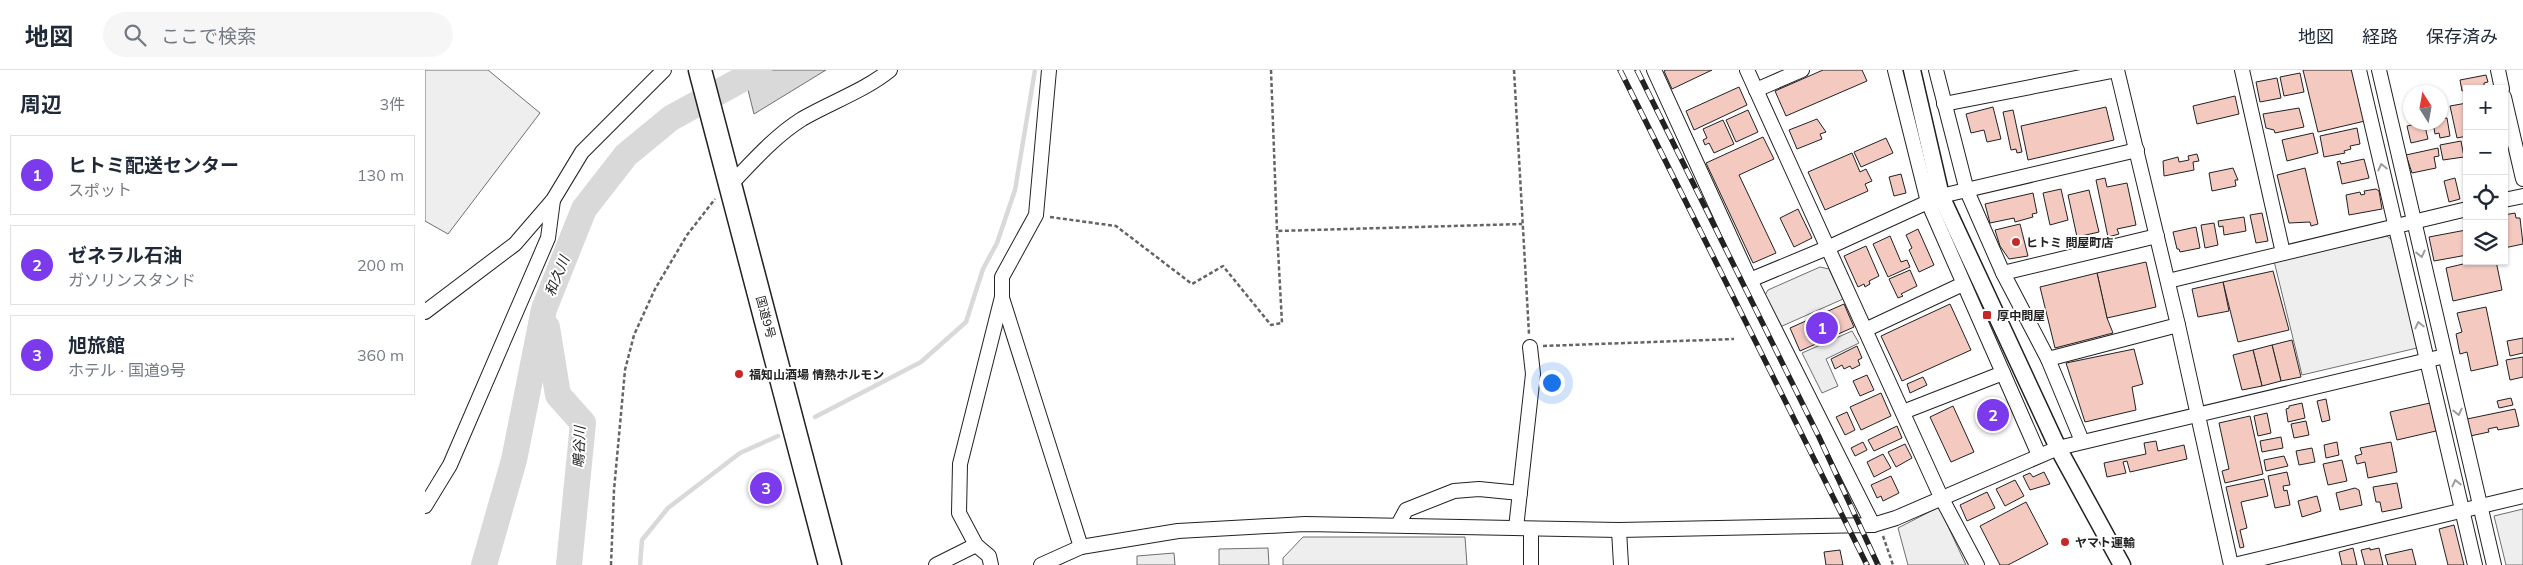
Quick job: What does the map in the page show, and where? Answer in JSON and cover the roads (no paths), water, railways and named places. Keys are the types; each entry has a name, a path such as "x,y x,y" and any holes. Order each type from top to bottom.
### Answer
{"highway":[{"name":"国道9号","path":"701,73 830,565"}],"street":[{"path":"425,312 515,244 553,200 582,152 664,70"},
{"path":"731,184 765,149 800,120 833,102 873,84 890,70"},
{"path":"991,565 989,556 976,545 959,513 960,464 1002,297 1002,277 1036,215 1049,70"},
{"path":"1654,70 1750,280 1876,524"},
{"path":"1747,70 1941,497 1977,565"},
{"path":"1756,90 1802,70"},
{"path":"1895,70 1963,284 2039,455"},
{"path":"1912,70 1935,199 2057,448 2122,565"},
{"path":"1936,70 1967,191 2003,273 2048,359 2082,441"},
{"path":"1944,104 2117,70 2168,281 2233,565 2523,496"},
{"path":"2242,70 2283,253"},
{"path":"2359,70 2475,565"},
{"path":"2379,70 2494,565"},
{"path":"2498,70 2501,85"},
{"path":"2508,114 2523,179"},
{"path":"1750,280 1827,248 1935,199 2137,150"},
{"path":"2508,199 2523,196"},
{"path":"425,506 450,465 548,238 553,200"},
{"path":"2168,281 2463,210"},
{"path":"2003,273 2157,236"},
{"path":"1865,330 1963,284"},
{"path":"1002,297 1081,546"},
{"path":"2048,359 2178,325"},
{"path":"1516,528 1533,374 1530,346"},
{"path":"1041,565 1081,546 1178,531 1305,524 1619,530 1876,524 2057,448 2445,356"},
{"path":"1903,412 2003,373"},
{"path":"1398,525 1406,510 1454,491 1479,488 1520,492"},
{"path":"1531,529 1531,565"},
{"path":"1619,530 1621,565"},
{"path":"936,565 976,545"}],"waterway":[{"name":"和久川","path":"484,565 514,460 544,309 584,209 626,155 671,118 759,70"},
{"path":"815,417 921,362 966,322 983,269 997,243 1015,190 1035,70"},
{"name":"鴫谷川","path":"547,327 558,395 583,423 569,565"},
{"path":"640,565 642,540 668,508 740,453 778,436"}],"railway":[{"path":"1620,70 1867,565"},
{"path":"1637,70 1819,437 1878,565"}],"place":[{"name":"ヒトミ 問屋町店","path":"2016,242"},
{"name":"厚中問屋","path":"1987,315"},
{"name":"ヒトミ配送センター","path":"1822,328"},
{"name":"福知山酒場 情熱ホルモン","path":"739,374"},
{"name":"ゼネラル石油","path":"1993,415"},
{"name":"旭旅館","path":"766,488"},
{"name":"ヤマト運輸","path":"2065,542"}]}
